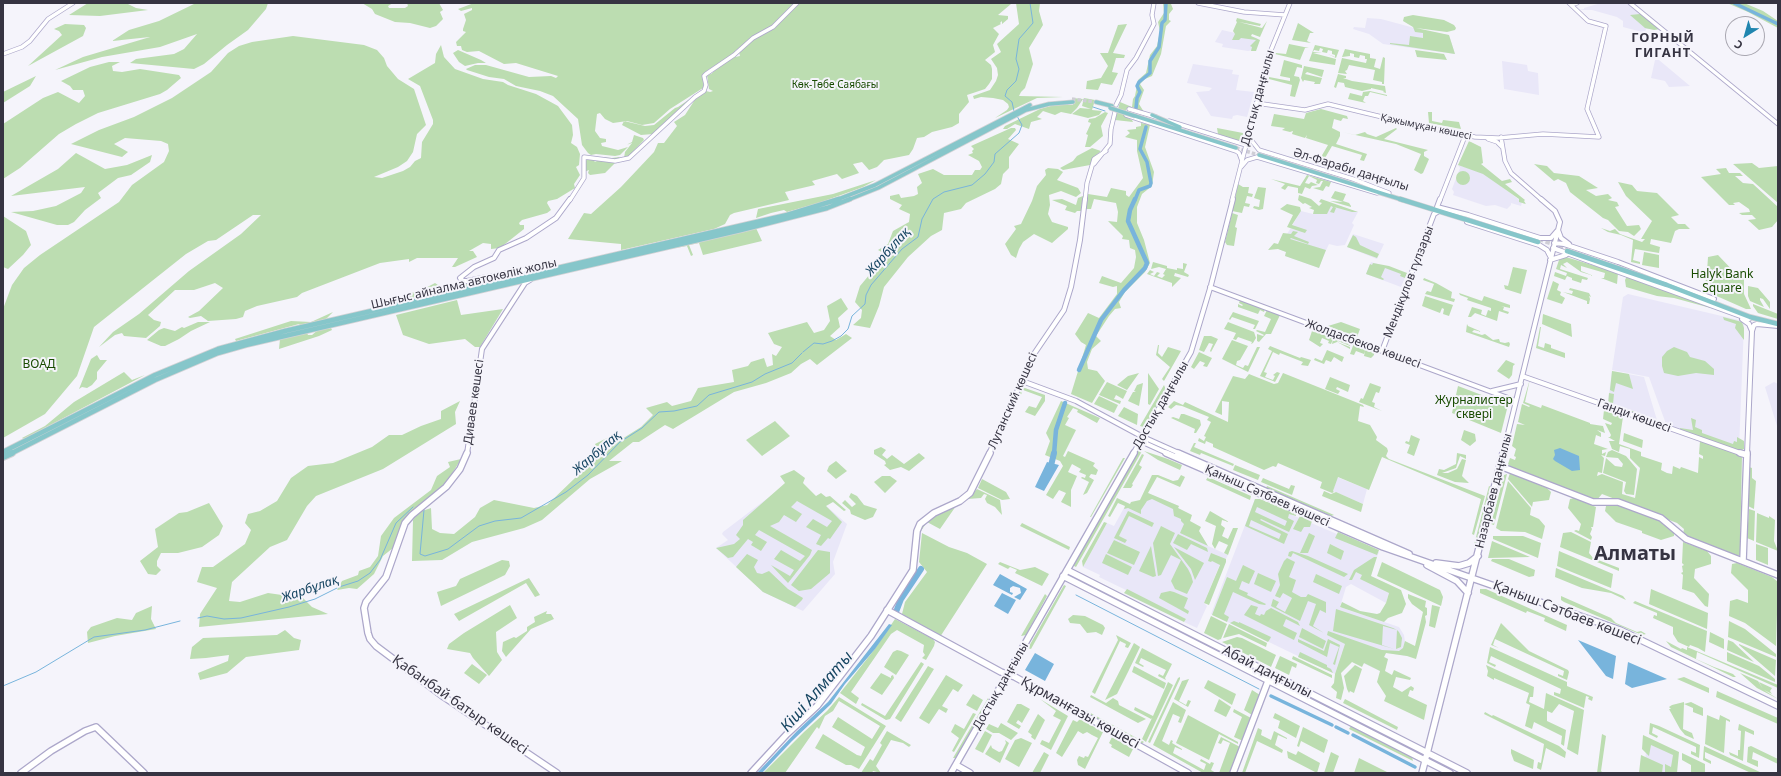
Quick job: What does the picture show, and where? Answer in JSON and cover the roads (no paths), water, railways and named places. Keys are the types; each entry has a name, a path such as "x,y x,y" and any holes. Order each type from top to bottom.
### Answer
{"main road":[{"path":"3,452 154,375 218,349 285,331 549,268 787,215 825,204 875,185 1036,105 1073,100"},
{"path":"1095,103 1113,107 1237,146"},
{"path":"1152,116 1186,131"},
{"path":"1144,118 1162,120 1177,124"},
{"path":"1144,118 1172,130"},
{"path":"1149,124 1186,131"},
{"name":"Шығыс айналма автокөлік жолы","path":"3,457 155,380 218,353 246,345 741,230 827,208 870,192 938,157 992,126"},
{"name":"Әл-Фараби даңғылы","path":"1257,153 1437,211 1539,241"},
{"path":"1567,250 1697,296 1750,317 1778,325"},
{"path":"1567,250 1714,299 1753,314 1778,321"}],"street":[{"path":"3,54 22,47 30,41 48,19 73,3"},
{"path":"549,268 467,281 463,281 460,278 474,267 494,258 499,250 526,238 556,218 584,178 582,163 584,157 615,161 629,158 694,97 704,91 706,85 704,76 706,74 734,55 753,38 773,27 797,3"},
{"path":"1113,107 1121,95 1127,70 1136,58 1154,24 1152,17 1154,3"},
{"path":"1198,3 1246,12 1285,15"},
{"name":"Достық даңғылы","path":"951,773 1191,352 1210,287 1269,55 1290,3"},
{"path":"1570,4 1577,3"},
{"path":"1630,3 1778,124"},
{"name":"Қажымұқан көшесі","path":"1256,103 1305,110 1328,104 1465,136 1480,138 1542,134 1599,137 1587,109 1606,26 1588,21 1570,4"},
{"path":"1129,110 1177,124 1237,146"},
{"name":"Луганский көшесі","path":"886,610 913,570 917,532 920,524 934,513 953,505 966,497 974,487 1034,354 1058,321 1066,304 1080,240 1085,195 1092,168 1096,157 1106,150 1110,144 1110,129 1116,112"},
{"path":"1126,115 1149,124 1172,130 1237,146 1246,145"},
{"path":"1237,146 1248,136 1257,153 1247,160 1240,168"},
{"name":"Мендікұлов гүлзары","path":"1382,351 1465,136"},
{"name":"Назарбаев даңғылы","path":"1422,773 1478,556 1560,219 1559,216 1511,173 1505,161 1501,137"},
{"path":"1480,138 1497,142 1502,146"},
{"path":"1237,146 1242,161"},
{"path":"1714,299 1669,280 1578,249 1564,241 1558,230 1551,238 1539,241 1549,252 1550,260 1562,255 1582,259 1653,283 1722,309 1755,320 1778,325"},
{"path":"1554,246 1567,250 1578,249"},
{"path":"1554,246 1567,250 1582,259"},
{"path":"1620,269 1653,283"},
{"name":"Диваев көшесі","path":"368,633 364,608 366,602 386,577 405,523 412,515 446,487 466,457 482,349 522,288 528,281 534,278"},
{"path":"515,282 521,283 522,288"},
{"name":"Жолдасбеков көшесі","path":"1210,287 1516,401"},
{"path":"1667,288 1697,296"},
{"path":"1722,309 1747,322 1752,331"},
{"path":"1743,561 1752,331 1754,325 1757,324 1778,325"},
{"name":"Ганди көшесі","path":"1522,376 1747,455"},
{"name":"Қаныш Сәтбаев көшесі","path":"1022,381 1081,404 1114,420 1143,437 1395,546 1418,559 1573,612 1620,630 1777,705"},
{"path":"1487,390 1495,391 1520,384"},
{"path":"1500,466 1595,503 1618,502 1661,518 1686,539 1778,575"},
{"name":"Қаныш Сәтбаев көшесі","path":"1418,559 1460,566 1478,556"},
{"path":"1418,559 1457,581 1468,593"},
{"name":"Абай даңғылы","path":"1067,570 1467,773"},
{"name":"Абай даңғылы","path":"1063,576 1450,773"},
{"path":"751,773 787,734 823,700 864,646 886,610"},
{"name":"Құрманғазы көшесі","path":"886,610 1001,672 1008,674 1188,773"},
{"name":"Қабанбай батыр көшесі","path":"368,633 370,639 376,646 423,682 556,773"},
{"path":"1233,773 1268,681"},
{"path":"21,773 58,747 85,731 96,727 144,773"},
{"path":"956,765 970,773"}],"water":[{"path":"1560,448 1579,456 1580,470 1572,471 1553,459 1555,455 1554,450"},
{"path":"1047,462 1059,465 1044,491 1035,487"},
{"path":"1000,574 1027,589 1020,600 1014,597 1021,593 1020,588 1013,586 1010,588 1010,592 1013,593 1012,595 993,585"},
{"path":"1002,593 1016,600 1008,614 994,606"},
{"path":"889,624 892,625 875,649 845,684 831,704 792,741 762,773 757,773 797,731 828,702"},
{"path":"1578,640 1616,656 1613,679 1606,676"},
{"path":"1035,653 1054,664 1045,681 1025,670"},
{"path":"1628,662 1667,679 1632,688 1625,684"}],"waterway":[{"name":"Жарбұлақ","path":"1014,111 1012,102 1005,96 1007,90 1016,81 1019,69 1016,59 1019,39 1033,23 1030,3"},
{"name":"Кіші Алматы","path":"1136,108 1137,98 1140,92 1137,86 1139,82 1150,73 1150,61 1159,47 1162,23 1165,20 1166,3"},
{"path":"1734,3 1778,24"},
{"path":"1093,107 1105,111"},
{"name":"Жарбұлақ","path":"803,352 814,343 823,344 832,341 841,336 848,329 852,316 865,304 866,295 871,285 902,249 918,237 922,219 933,199 944,192 972,185 985,174 994,162 995,154 1019,133 1022,125 1017,116"},
{"name":"Кіші Алматы","path":"1135,200 1139,190 1150,186 1151,183 1147,162 1140,149 1146,127"},
{"name":"Кіші Алматы","path":"1079,370 1101,320 1124,290 1145,268 1147,263 1128,221 1130,210 1135,199"},
{"name":"Жарбұлақ","path":"424,510 420,554 425,556 448,549 479,526 495,521 521,518 566,492 588,475 620,442 642,428 659,412 674,411 697,406 709,395 752,382 765,374 792,363 802,353"},
{"name":"Кіші Алматы","path":"1054,454 1056,430 1065,403"},
{"name":"Кіші Алматы","path":"1050,470 1054,453"},
{"name":"Жарбұлақ","path":"198,618 207,616 224,619 241,618 289,607 315,599 339,587 358,581 370,573 380,560 396,523 413,507"},
{"name":"Кіші Алматы","path":"896,612 901,599 921,569"},
{"path":"1076,595 1259,689"},
{"name":"Жарбұлақ","path":"3,686 36,672 94,637 145,630 180,621"},
{"path":"1271,696 1332,725"},
{"path":"1336,727 1348,733"},
{"path":"1353,735 1415,767"}],"tunnel":[{"path":"1072,99 1096,102"},
{"path":"1236,148 1259,155"},
{"path":"1539,239 1568,249"}],"district":[{"name":"ГОРНЫЙ ГИГАНТ","path":"1663,46"},
{"name":"Алматы","path":"1635,554"}],"park label":[{"name":"Көк-Төбе Саябағы","path":"835,85"},
{"name":"Halyk Bank Square","path":"1722,282"},
{"name":"ВОАД","path":"39,365"},
{"name":"Журналиcтер сквері","path":"1474,408"}]}
